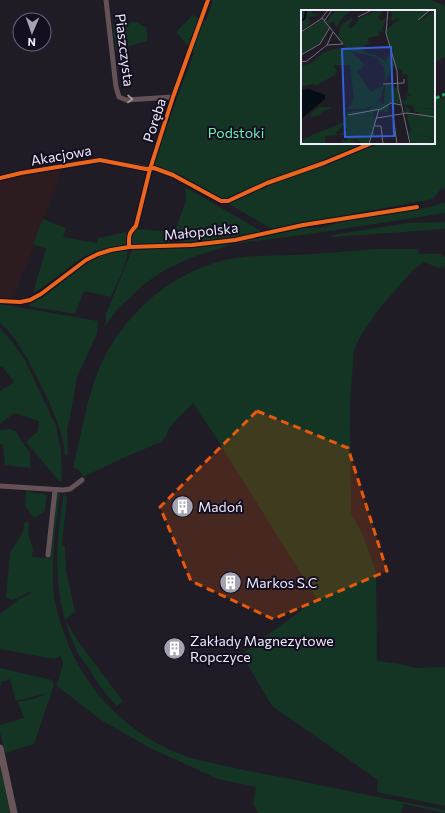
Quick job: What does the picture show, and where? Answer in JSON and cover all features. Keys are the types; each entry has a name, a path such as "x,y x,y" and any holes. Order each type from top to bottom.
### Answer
{"street":[{"name":"Piaszczysta","path":"106,0 116,87 119,97 126,100 173,97"},
{"name":"Poręba","path":"129,247 129,235 131,230 136,226 150,169 173,97 208,0"},
{"name":"Akacjowa","path":"0,178 21,173 100,160 150,169"},
{"name":"Małopolska","path":"0,301 20,302 30,300 41,294 86,260 111,250 129,247 192,245 235,240 303,225 417,207"},
{"path":"0,486 55,490 70,489 82,480"},
{"path":"48,555 55,490"},
{"path":"0,748 14,813"}],"highlighted area":[{"path":"257,411 348,448 387,571 273,619 191,581 160,507"}],"shaded area":[{"path":"60,170 56,187 13,299 0,298 0,180"}],"green space":[{"name":"Podstoki","path":"213,0 431,0 445,6 445,57 435,62 435,10 301,10 301,144 435,144 435,101 445,97 445,188 441,189 433,199 272,229 183,177 180,180 151,169 194,53 176,32 193,15 206,21"},
{"path":"136,22 147,28 147,41 116,50 113,24"},
{"path":"185,187 263,232 231,238 182,243 173,237 186,201"},
{"path":"445,202 445,213 310,234 233,244 190,258 165,270 144,284 116,311 105,327 106,314 132,250 236,243 302,228 319,228 332,225 340,221 431,207"},
{"path":"43,219 66,228 63,237 97,243 98,238 127,232 126,245 102,249 82,258 33,293 46,249 33,244"},
{"path":"445,222 445,229 333,237 332,235 408,223"},
{"path":"135,229 172,232 169,243 135,246 130,244 130,238"},
{"path":"374,249 418,249 419,254 440,254 445,257 445,266 439,268 424,262 413,270 379,309 360,337 354,350 350,404 351,514 362,533 376,572 377,661 401,664 415,668 445,667 445,806 377,792 378,780 272,706 243,657 244,652 317,599 193,403 169,428 166,437 161,442 83,477 78,469 73,468 91,391 106,355 118,335 133,316 150,299 169,285 190,273 212,264 235,258"},
{"path":"127,250 124,267 111,297 84,291 75,314 28,306 45,296 84,265 103,255"},
{"path":"0,304 98,321 97,334 77,377 67,428 68,454 65,456 62,437 53,410 23,352 13,337 0,323"},
{"path":"0,328 25,360 56,426 61,450 62,481 59,481 26,442 38,431 39,421 14,413 0,424 0,391 14,382 2,366 0,367"},
{"path":"10,429 15,431 30,453 30,468 5,465 3,445 0,444 0,430"},
{"path":"26,491 47,495 45,511 34,518 25,506"},
{"path":"57,492 60,493 55,531 53,569 54,595 58,615 70,649 81,670 94,689 127,723 166,748 188,757 445,810 445,813 404,804 401,813 258,813 253,803 256,787 218,779 150,748 101,720 57,686 63,663 61,656 54,659 0,649 0,614 18,600 32,593 29,592 13,600 6,598 10,552 23,532 24,523 29,522 28,533 33,549 32,557 50,558"},
{"path":"64,493 67,497 62,545 65,546 66,570 75,612 65,620 60,596 57,555 58,535"},
{"path":"66,621 80,644 123,701 117,706 101,688 80,656 70,635"},
{"path":"0,668 52,680 54,685 34,744 5,753 0,732 0,725 24,718 18,702 33,699 48,693 16,701 10,679 1,682 2,685 0,686"},
{"path":"0,765 10,813 0,813"}],"marked path":[{"path":"435,99 445,94"}],"cycle path":[{"path":"129,247 130,235 136,226 150,169 173,97 208,0"},
{"path":"0,178 21,173 100,160 146,169 154,168 173,175 221,201 228,201 267,183 324,163 370,144"},
{"path":"0,301 20,302 30,300 41,294 86,260 111,250 129,247 192,245 235,240 303,225 417,207"}],"place":[{"name":"Madoń","path":"183,506"},
{"name":"Markos S.C","path":"231,582"},
{"name":"Zakłady Magnezytowe Ropczyce","path":"174,648"}]}
